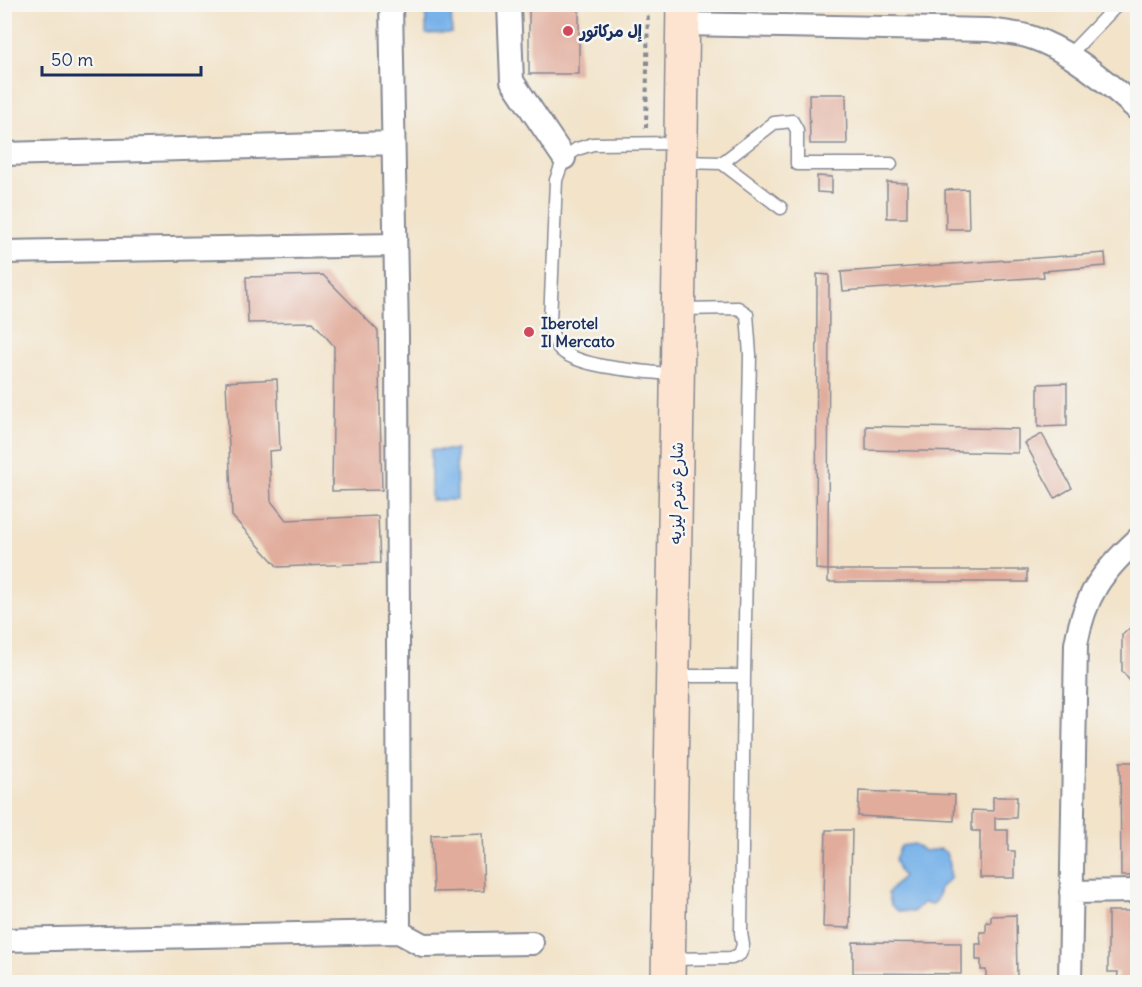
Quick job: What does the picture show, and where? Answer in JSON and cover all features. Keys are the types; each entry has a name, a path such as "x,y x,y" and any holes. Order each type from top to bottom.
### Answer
{"street":[{"path":"391,4 395,245 399,932"},
{"path":"509,4 512,81 564,158"},
{"path":"683,14 989,30 1030,37 1068,56 1137,110"},
{"name":"شارع شرم ليزيه","path":"668,970 683,14"},
{"path":"4,154 393,143"},
{"path":"4,252 395,245"},
{"path":"1070,982 1076,644 1083,612 1100,579 1137,539"},
{"path":"1071,892 1137,891"},
{"path":"4,940 399,932 423,945 532,943"}],"lane":[{"path":"1068,56 1118,4"},
{"path":"722,163 774,123 792,121 797,130 797,164 891,164"},
{"path":"678,375 588,364 565,353 552,337 550,322 556,180 564,158 577,149 593,144 646,144 681,152 722,163 781,208"},
{"path":"668,970 732,958 740,954 743,945 741,915 750,355 747,314 738,308 679,309"},
{"path":"672,676 744,676"}],"path":[{"path":"646,144 648,4"}],"water":[{"path":"426,5 451,5 452,33 426,34"},
{"path":"431,450 456,450 457,500 431,500"},
{"path":"914,844 924,851 941,849 946,853 950,863 950,879 940,888 937,900 933,904 923,903 913,912 898,911 891,905 888,893 903,876 895,859 901,846"}],"building":[{"path":"529,4 579,4 579,74 529,74"},
{"path":"809,94 846,94 847,144 810,144"},
{"path":"817,176 832,177 832,193 817,192"},
{"path":"887,182 907,183 907,218 887,218"},
{"path":"968,189 969,229 946,229 945,190"},
{"path":"1105,253 1106,266 1043,271 1044,277 843,291 841,272"},
{"path":"817,274 829,275 828,570 816,569"},
{"path":"323,275 378,331 382,490 332,491 334,346 313,322 248,323 246,277"},
{"path":"277,379 280,450 269,451 271,501 286,520 378,516 380,563 278,567 232,516 226,382"},
{"path":"1067,383 1067,426 1038,427 1038,384"},
{"path":"866,426 1018,429 1018,453 866,450"},
{"path":"1042,434 1072,488 1055,498 1025,443"},
{"path":"828,570 1027,570 1027,582 828,582"},
{"path":"1138,621 1138,686 1134,686 1122,671 1122,635"},
{"path":"1120,762 1138,762 1138,876 1121,876"},
{"path":"859,791 955,795 954,821 858,816"},
{"path":"993,797 1017,797 1016,818 995,818 995,830 1008,830 1008,851 1015,851 1015,878 980,878 980,831 972,831 972,810 993,811"},
{"path":"826,830 852,830 850,928 823,927"},
{"path":"482,833 484,891 433,892 431,835"},
{"path":"1108,911 1138,911 1138,982 1117,982 1118,972 1108,972"},
{"path":"1016,915 1017,979 986,979 986,970 981,970 981,960 976,960 976,944 981,944 980,932 986,932 986,922 991,923 991,916"},
{"path":"853,942 961,943 961,974 853,973"}],"place":[{"name":"إل مركاتور","path":"568,31"},
{"name":"Iberotel Il Mercato","path":"529,332"}]}
